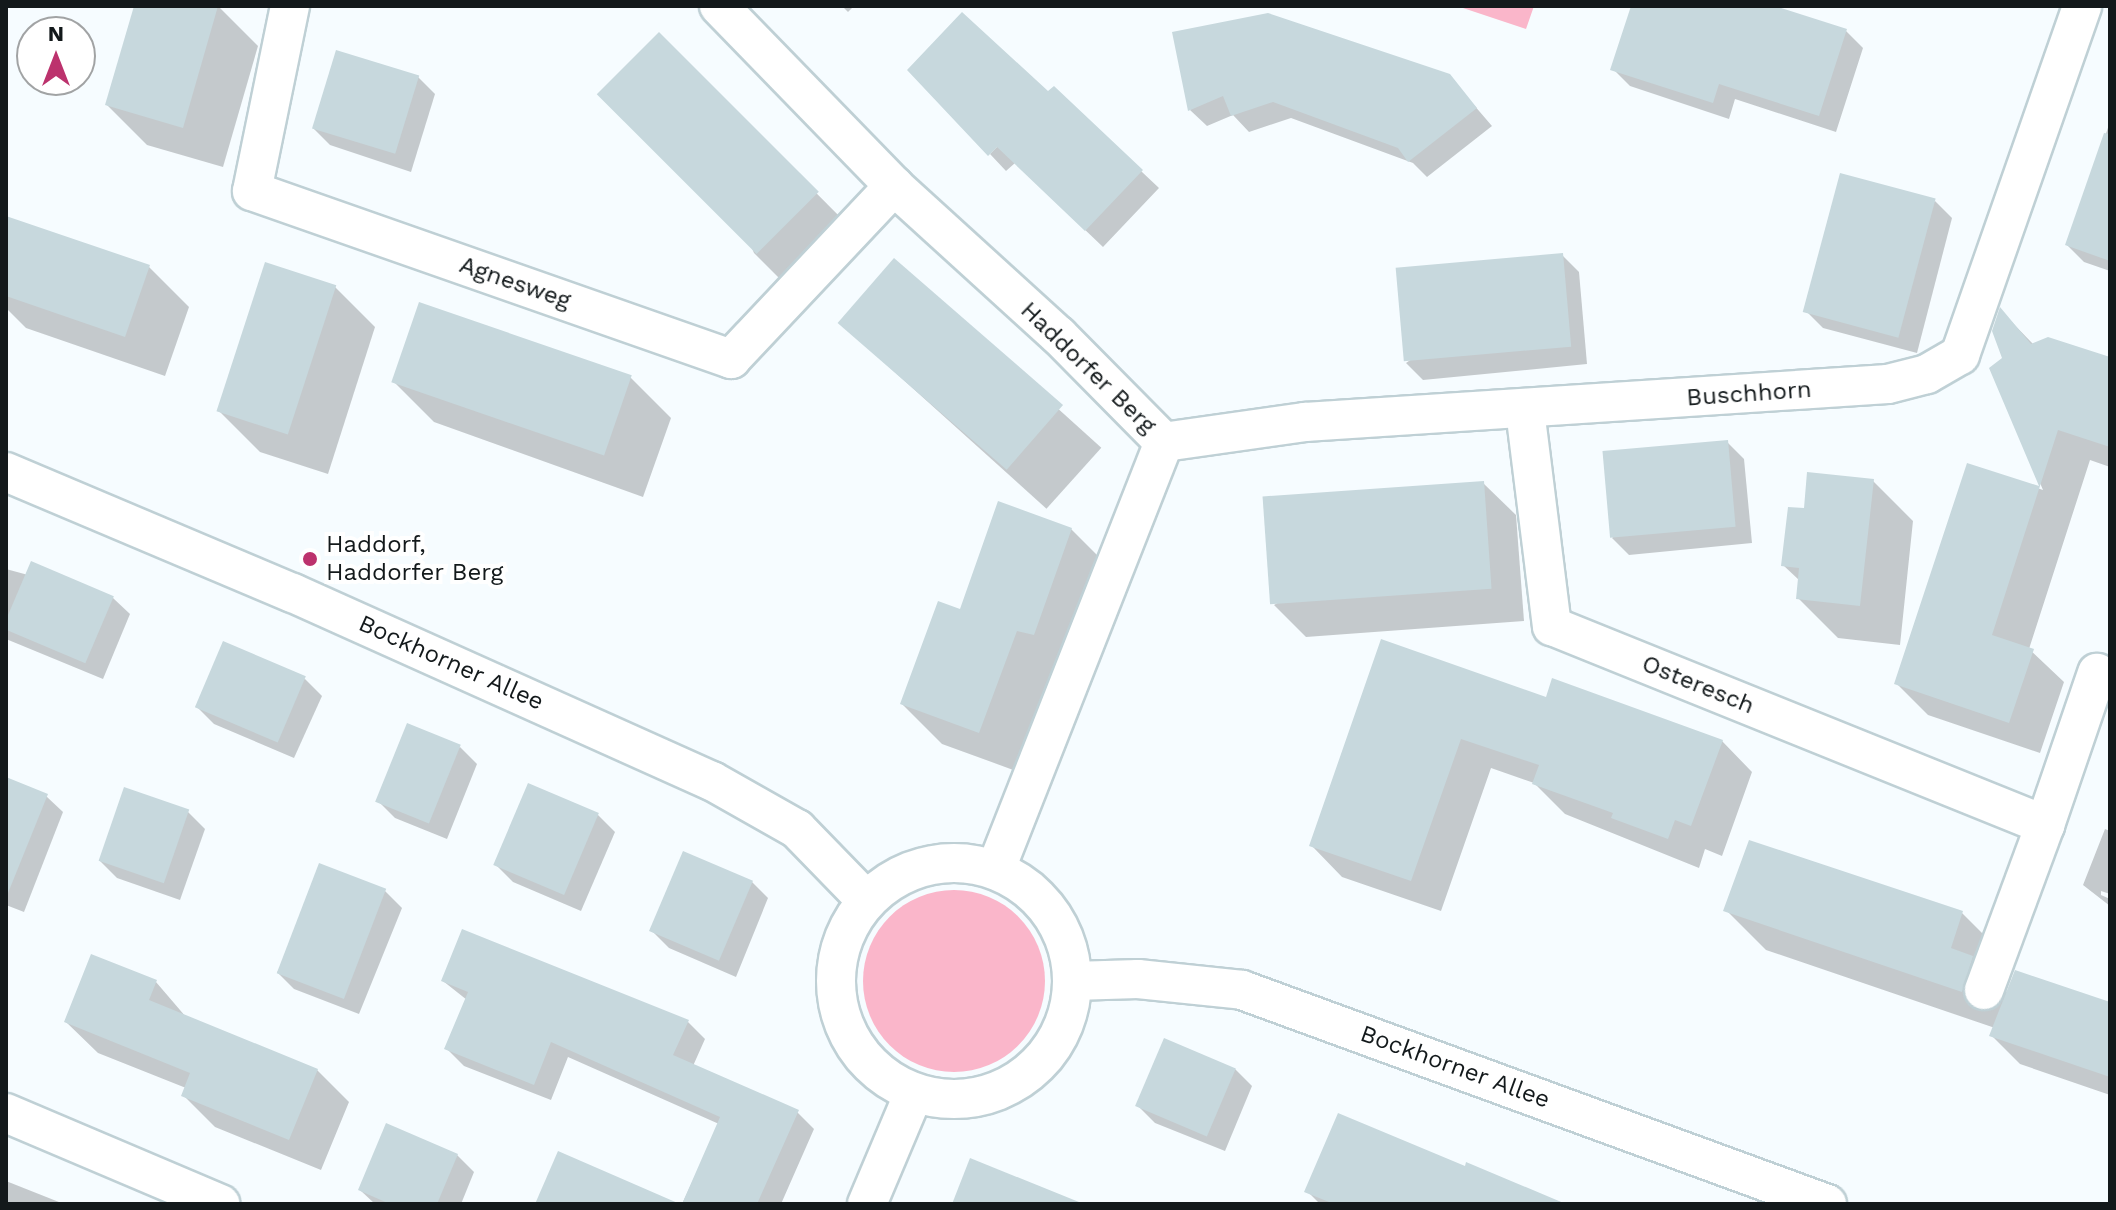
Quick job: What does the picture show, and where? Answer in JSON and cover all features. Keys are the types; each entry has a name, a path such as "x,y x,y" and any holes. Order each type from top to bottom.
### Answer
{"street":[{"name":"Agnesweg","path":"290,6 252,191 731,359 894,186"},
{"name":"Haddorfer Berg","path":"719,6 894,186 1058,335 1164,442 995,870"},
{"name":"Buschhorn","path":"1164,442 1305,422 1888,384 1927,374 1960,355 2082,6"},
{"name":"Osteresch","path":"1525,410 1552,626 2045,825"},
{"name":"Bockhorner Allee","path":"6,472 306,598 712,781 797,829 867,901"},
{"path":"1984,990 2097,673"},
{"path":"936,863 995,870 1027,887 1052,913 1068,946 1073,981 1060,1035 1022,1078 970,1098 914,1093 866,1060 839,1009 839,952 867,901 898,876 936,863"},
{"name":"Bockhorner Allee","path":"1073,981 1138,979 1242,990 1827,1204"},
{"path":"867,1204 914,1093"},
{"path":"6,1113 220,1204"}],"shaded area":[{"path":"1457,6 1534,6 1526,29"},
{"path":"954,890 989,897 1005,905 1018,917 1030,930 1038,946 1045,981 1038,1016 1030,1032 1018,1045 1005,1057 989,1065 954,1072 919,1065 903,1057 890,1045 878,1032 870,1016 863,981 870,946 878,930 890,917 903,905 919,897"}],"building":[{"path":"134,6 218,6 183,128 105,105"},
{"path":"1631,6 1775,6 1847,29 1819,116 1719,84 1713,103 1610,70"},
{"path":"962,12 1048,91 1054,86 1143,170 1085,231 997,147 988,156 907,70"},
{"path":"1268,13 1450,74 1477,108 1408,162 1398,148 1273,102 1231,116 1223,96 1188,111 1172,32"},
{"path":"659,32 819,192 757,254 597,94"},
{"path":"336,50 419,75 395,154 312,128"},
{"path":"2104,133 2110,134 2110,261 2065,245"},
{"path":"1840,173 1936,199 1898,338 1803,312"},
{"path":"6,216 150,265 125,337 6,296"},
{"path":"1563,253 1571,347 1404,361 1396,268"},
{"path":"894,258 1063,405 1007,470 838,323"},
{"path":"265,262 336,285 288,434 216,411"},
{"path":"419,302 632,375 604,456 391,382"},
{"path":"2000,307 2031,344 2048,337 2110,357 2110,447 2058,430 1992,635 2034,649 2009,723 1894,684 1967,463 2039,486 1989,368 2002,358 1992,331"},
{"path":"1728,440 1736,527 1610,538 1602,451"},
{"path":"1807,472 1874,479 1860,606 1796,599 1799,568 1781,566 1788,507 1804,508"},
{"path":"1484,481 1492,589 1270,604 1263,496"},
{"path":"998,501 1072,528 1034,635 1017,631 979,733 900,704 938,601 960,609"},
{"path":"31,561 114,596 85,663 6,630 6,620"},
{"path":"1381,639 1546,697 1552,678 1723,740 1691,826 1675,820 1668,839 1611,818 1613,813 1532,784 1539,765 1461,739 1411,881 1309,846"},
{"path":"223,641 306,676 278,742 195,707"},
{"path":"407,723 461,745 429,824 375,802"},
{"path":"6,777 48,794 8,893 6,893"},
{"path":"528,783 599,813 564,895 493,865"},
{"path":"124,787 189,809 164,883 99,861"},
{"path":"1749,840 1963,911 1951,948 1973,956 1962,992 1723,911"},
{"path":"683,851 753,881 719,961 649,931"},
{"path":"319,863 386,889 344,999 277,973"},
{"path":"462,929 689,1020 673,1055 799,1110 757,1204 682,1204 720,1117 551,1042 534,1085 444,1049 468,992 441,981"},
{"path":"91,954 157,980 149,1000 318,1069 289,1140 181,1096 190,1073 64,1022"},
{"path":"2015,970 2110,1002 2110,1077 1989,1036"},
{"path":"1164,1038 1236,1068 1207,1137 1135,1106"},
{"path":"1338,1113 1566,1204 1334,1204 1304,1192"},
{"path":"386,1123 458,1154 437,1204 390,1204 358,1190"},
{"path":"558,1151 680,1204 535,1204"},
{"path":"970,1158 1079,1202 1079,1204 952,1204"}],"place":[{"name":"Haddorf, Haddorfer Berg","path":"310,559"}]}
